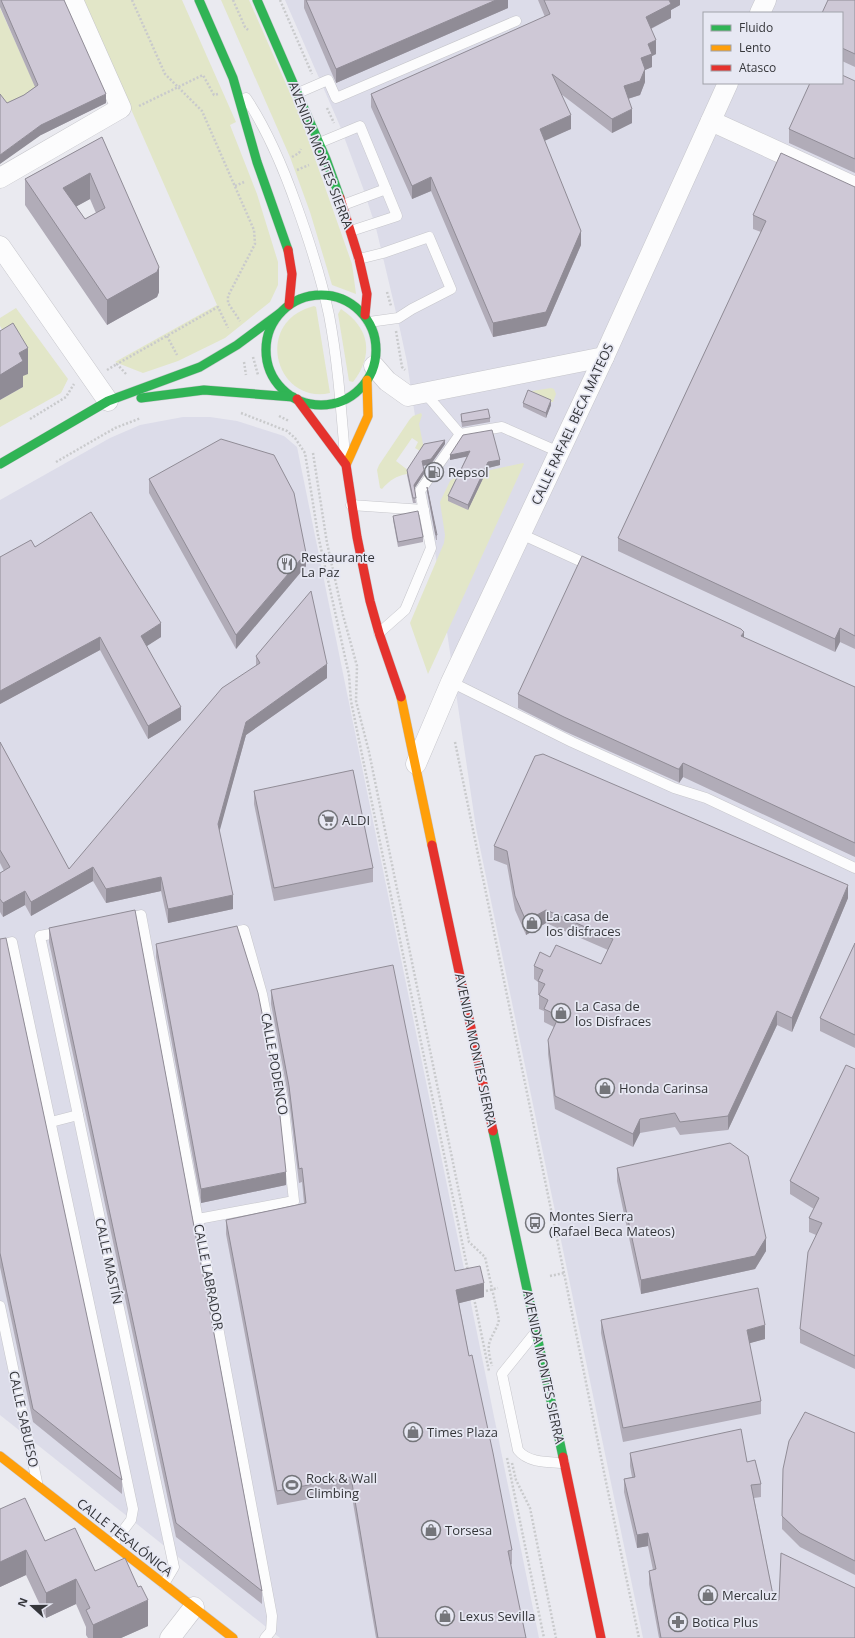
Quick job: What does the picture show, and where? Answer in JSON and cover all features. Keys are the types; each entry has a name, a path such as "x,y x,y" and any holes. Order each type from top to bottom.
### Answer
{"main road":[{"name":"AVENIDA MONTES SIERRA","path":"199,0 233,78 260,169 287,245 292,274 289,305"},
{"name":"AVENIDA MONTES SIERRA","path":"257,0 326,159 343,205 359,259 367,294 367,319"},
{"path":"0,464 108,401 200,367 248,336 289,305 312,295 324,294 339,297 353,305 367,319 376,344 376,355 370,373 360,389 341,401 326,405 311,404 295,398 282,389 274,378 267,358 268,337 272,324 280,313"},
{"path":"346,465 368,416 370,373"},
{"path":"108,401 204,390 242,392 257,395 295,398"},
{"name":"AVENIDA MONTES SIERRA","path":"295,398 346,465 351,505 370,601 379,633 401,697 416,764 601,1638"},
{"name":"CALLE TESALÓNICA","path":"1,1457 233,1638"}],"street":[{"path":"0,178 121,108 73,0"},
{"name":"CALLE RAFAEL BECA MATEOS","path":"416,764 451,682 604,357 728,84"},
{"path":"711,121 855,187"},
{"path":"0,246 108,401"},
{"path":"370,373 416,395 604,357"},
{"path":"170,1638 194,1607"}],"lane":[{"path":"298,93 328,80 336,98 516,21"},
{"name":"AVENIDA MONTES SIERRA","path":"233,78 260,118 286,175 310,242 324,294 334,349 341,401 346,465"},
{"path":"319,143 360,126 397,216 351,231"},
{"path":"343,205 386,189"},
{"path":"359,259 429,238 451,289 398,318 367,319"},
{"path":"416,395 460,434"},
{"path":"379,633 405,610 431,548 420,491 460,434 502,427 559,452"},
{"path":"351,505 424,510"},
{"path":"521,534 599,570"},
{"path":"451,682 572,742 674,788 706,798 855,868"},
{"name":"CALLE LABRADOR","path":"118,920 141,915 151,950 198,1219 272,1616 270,1631 265,1638"},
{"name":"CALLE MASTÍN","path":"71,930 40,936 174,1567 164,1584"},
{"name":"CALLE PODENCO","path":"198,1219 294,1201 283,1101 262,994 244,930 214,936"},
{"path":"0,945 12,942 133,1509 131,1520 113,1544"},
{"path":"50,1122 78,1115"},
{"name":"CALLE SABUESO","path":"0,1306 38,1486"},
{"path":"536,1332 502,1374 518,1450 523,1455 538,1461 564,1463"}],"path":[{"path":"132,0 165,74 202,111 254,230 255,244 228,296 228,303 252,344 253,362 259,383 257,395"},
{"path":"234,0 245,27 250,32"},
{"path":"121,108 134,108 203,75 214,95 220,93 223,100"},
{"path":"280,161 300,153 302,149 300,144"},
{"path":"286,175 326,159"},
{"path":"235,186 247,180 253,173 260,169"},
{"path":"30,419 66,397 75,383 84,384 218,307 229,330"},
{"path":"167,336 177,356"},
{"path":"243,361 246,373 245,379"},
{"path":"117,364 128,376"},
{"path":"239,412 287,431 295,438 305,453 318,535 349,676 351,701 468,1271"},
{"path":"276,415 294,424"},
{"path":"56,462 115,428 148,416"},
{"path":"312,449 327,543 342,615 357,666 356,701 369,752 469,1242 486,1257 493,1289 498,1320 497,1327 489,1343 492,1374 473,1294"},
{"path":"454,742 639,1638"},
{"path":"550,1276 564,1273"},
{"path":"486,1291 498,1288"},
{"path":"506,1452 544,1638"},
{"path":"511,1459 516,1480 530,1508 556,1638"}],"shaded area":[{"path":"285,0 855,0 855,1638 643,1638 476,828 407,362 376,228 340,126"},
{"path":"183,417 210,417 237,421 284,436 297,447 539,1638 280,1638 0,1415 0,500 110,438 140,425"}],"green space":[{"path":"83,0 182,0 236,122 230,125 257,194 278,262 278,285 270,302 225,338 178,361 143,373 115,362 217,305"},
{"path":"221,0 249,0 300,116 352,264 356,294 332,285 310,212 290,157"},
{"path":"0,8 37,90 5,110 0,103"},
{"path":"314,306 316,307 330,393 311,393 296,387 285,375 278,360 278,344 283,328 295,315"},
{"path":"16,308 68,379 61,393 0,427 0,400 23,387 13,348 0,326 0,318"},
{"path":"341,309 351,316 358,325 366,342 364,362 360,372 353,382 349,381 338,314"},
{"path":"551,388 554,389 556,394 553,402 531,393 532,391"},
{"path":"421,413 422,415 419,424 424,449 422,452 415,448 418,442 412,438 396,461 409,471 407,474 393,479 382,489 380,488 377,470 379,465 410,419"},
{"path":"524,464 428,674 410,623 444,543 445,535 440,502 450,481 454,478"}],"building":[{"path":"1,0 64,0 106,94 41,125 0,155 0,94 7,103 24,95 38,85"},
{"path":"306,0 496,0 336,69"},
{"path":"544,0 669,0 671,4 646,17 656,40 648,44 652,54 641,58 645,69 640,81 624,86 632,109 612,119 552,74 571,115 540,129 581,231 546,312 493,323 431,177 412,186 371,94 550,14"},
{"path":"828,0 855,0 855,54 843,48 843,12 822,12"},
{"path":"843,75 855,81 855,159 789,129 810,84 843,84"},
{"path":"102,137 159,267 157,272 107,300 25,179","holes":["90,173 105,208 85,219 63,188"]},
{"path":"781,153 855,187 855,636 840,628 835,639 618,538 766,221 753,215"},
{"path":"13,323 28,348 19,353 23,361 0,375 0,331"},
{"path":"528,390 551,400 546,413 523,403"},
{"path":"488,409 490,418 462,422 461,414"},
{"path":"492,430 500,460 488,462 468,505 448,496 470,451 450,455 463,435"},
{"path":"221,439 274,455 294,493 306,553 236,635 149,479"},
{"path":"445,440 431,459 422,461 424,470 414,485 416,498 413,498 407,470 424,444"},
{"path":"427,487 437,535 436,535"},
{"path":"418,511 423,537 398,542 393,516"},
{"path":"91,512 161,623 141,636 181,707 148,726 100,637 0,691 0,557 31,540 35,547"},
{"path":"582,556 741,629 744,632 741,636 855,687 855,843 683,763 678,769 564,717 518,694"},
{"path":"311,591 327,664 246,722 218,824 233,895 168,909 161,877 106,889 93,867 31,902 25,891 3,903 0,899 0,873 10,867 0,850 0,742 69,869 222,688 260,663 256,656"},
{"path":"543,754 848,885 792,1018 777,1011 728,1116 680,1122 675,1113 640,1119 633,1134 555,1096 548,1040 559,1016 544,1009 548,1000 539,995 545,984 538,981 543,970 534,966 540,952 550,957 556,945 601,964 613,939 546,910 526,921 515,896 507,851 494,846 535,756"},
{"path":"353,770 373,868 274,888 254,791"},
{"path":"135,910 262,1591 176,1523 49,928"},
{"path":"237,926 258,993 277,1088 286,1172 201,1189 156,944"},
{"path":"6,938 122,1480 33,1409 0,1253 0,939"},
{"path":"855,943 855,1035 820,1018"},
{"path":"393,965 455,1271 480,1266 484,1283 456,1290 469,1356 472,1355 493,1453 512,1550 508,1551 526,1638 378,1638 351,1477 277,1491 226,1220 306,1203 302,1168 299,1169 289,1086 271,990"},
{"path":"846,1065 855,1069 855,1356 800,1329 808,1252 822,1223 809,1218 819,1198 790,1181"},
{"path":"730,1143 748,1156 766,1238 755,1256 641,1280 617,1168"},
{"path":"758,1288 765,1325 747,1330 761,1401 623,1428 601,1320"},
{"path":"805,1412 855,1433 855,1561 800,1533 782,1516 783,1469 789,1441"},
{"path":"741,1429 747,1462 755,1460 761,1484 751,1485 774,1600 779,1600 781,1553 855,1588 855,1638 661,1638 649,1571 656,1569 648,1533 637,1535 624,1479 635,1477 630,1453"},
{"path":"25,1498 45,1541 75,1528 95,1571 125,1558 138,1587 141,1586 148,1600 93,1625 86,1610 90,1608 76,1579 46,1593 26,1550 0,1562 0,1509"}],"traffic: fast":[{"path":"199,0 233,78 257,162 288,250"},
{"path":"257,0 326,159 340,198"},
{"path":"321,295 342,299 360,311 372,329 376,350 372,371 360,389 342,401 321,405 300,401 282,389 270,371 266,350 270,329 282,311 300,299 321,295"},
{"path":"0,464 108,401 200,367 237,345 280,313"},
{"path":"141,398 204,390 293,397"},
{"path":"493,1131 563,1457"}],"traffic: slow":[{"path":"346,465 368,416 367,380"},
{"path":"401,697 432,845"},
{"path":"0,1456 233,1638"}],"traffic: jam":[{"path":"340,198 359,259 367,294 365,315"},
{"path":"288,250 292,274 289,305"},
{"path":"297,399 346,465 357,537 370,601 379,633 401,697"},
{"path":"432,845 493,1131"},
{"path":"563,1457 601,1638"}],"place":[{"name":"Repsol","path":"434,472"},
{"name":"Restaurante La Paz","path":"287,564"},
{"name":"ALDI","path":"328,820"},
{"name":"La casa de los disfraces","path":"532,923"},
{"name":"La Casa de los Disfraces","path":"561,1013"},
{"name":"Honda Carinsa","path":"605,1088"},
{"name":"Montes Sierra (Rafael Beca Mateos)","path":"535,1223"},
{"name":"Times Plaza","path":"413,1432"},
{"name":"Rock & Wall Climbing","path":"292,1485"},
{"name":"Torsesa","path":"431,1530"},
{"name":"Mercaluz","path":"708,1595"},
{"name":"Lexus Sevilla","path":"445,1616"},
{"name":"Botica Plus","path":"678,1622"}]}
